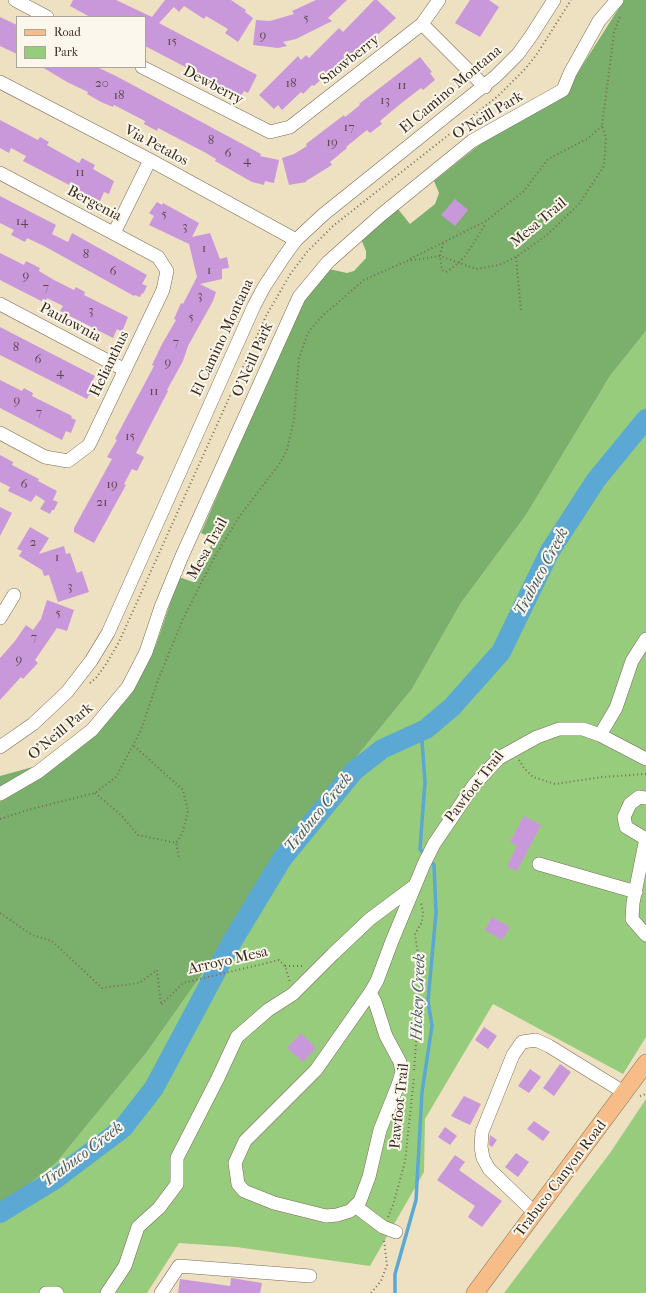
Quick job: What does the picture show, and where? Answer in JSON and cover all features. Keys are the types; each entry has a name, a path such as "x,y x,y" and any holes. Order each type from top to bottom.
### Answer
{"main road":[{"name":"Trabuco Canyon Road","path":"475,1293 625,1094 646,1063"}],"street":[{"path":"15,0 45,16"},
{"name":"Snowberry","path":"270,132 290,127 422,24 439,0"},
{"name":"El Camino Montana","path":"0,747 17,736 49,710 67,692 91,661 119,610 254,306 272,272 296,240 324,214 485,87 518,54 554,0"},
{"name":"O'Neill Park","path":"0,794 38,772 71,748 92,730 128,688 146,652 161,607 182,556 299,297 328,262 381,215 472,141 563,90 570,73 599,21 619,6"},
{"path":"422,24 485,87"},
{"name":"Dewberry","path":"144,68 270,132"},
{"name":"Via Petalos","path":"0,82 150,160 296,240"},
{"path":"114,233 150,160"},
{"name":"Bergenia","path":"0,173 158,257 167,271"},
{"name":"Helianthus","path":"0,433 45,457 68,461 89,445 164,290 167,271"},
{"name":"Paulownia","path":"0,304 125,370"},
{"path":"0,618 14,595"},
{"path":"600,735 616,708 632,661 646,639"},
{"path":"370,993 375,1002 386,1036 400,1062 402,1072 380,1130 370,1177 360,1201 350,1211 337,1215 326,1216 274,1203 244,1191 238,1184 235,1163 245,1141 316,1070 370,993 377,981 417,893 424,864 432,849 474,785 499,758 512,749 537,737 559,729 582,729 600,735 646,759"},
{"path":"646,798 639,797 630,804 624,817 626,828 646,839 633,903 632,919 646,935"},
{"path":"539,864 636,892"},
{"path":"107,1293 125,1266 138,1227 159,1208 177,1184 177,1158 214,1087 237,1037 268,1010 293,994 370,919 417,893"},
{"path":"536,1213 489,1169 483,1158 481,1147 482,1132 513,1055 522,1042 536,1040 549,1046 625,1094"},
{"path":"355,1206 382,1227 396,1232"},
{"path":"161,1293 179,1266 310,1276"},
{"path":"46,1293 57,1293"}],"path":[{"name":"Mesa Trail","path":"407,261 440,256 476,269 499,265 516,257 548,234 579,204 604,166 606,138 602,126 619,6"},
{"name":"Mesa Trail","path":"0,820 31,809 94,793 116,777 142,730 158,680 194,598 214,558 239,517 280,463 287,450 294,419 299,358 308,333 332,306 364,280 407,261 486,222 524,191 548,159 587,139 602,126"},
{"path":"443,243 440,256 442,270 446,272 460,262 470,249 486,222"},
{"path":"516,257 521,311"},
{"path":"134,746 183,790 188,811 182,834 176,843 179,859"},
{"name":"Pawfoot Trail","path":"512,749 524,768 533,777 555,784 602,776 646,774"},
{"path":"94,793 121,815 138,834 176,843"},
{"name":"Pawfoot Trail","path":"382,1227 393,1205 405,1162 414,1076 421,976 415,934 422,922 423,911 417,893"},
{"name":"Arroyo Mesa","path":"0,912 32,935 52,940 102,988 139,984 157,970 160,1005 183,983 279,960 285,966 293,994"},
{"path":"371,1293 381,1281 387,1265 382,1227"}],"green space":[{"path":"624,0 646,0 646,331 610,376 526,515 461,603 412,689 295,832 214,957 147,1052 56,1163 0,1207 0,776 69,757 128,698 156,645 179,577 193,582 214,539 201,533 303,299 329,269 347,273 354,271 366,258 366,251 361,239 398,209 410,224 435,204 439,193 434,181 489,137 575,77"},
{"path":"646,331 646,1037 623,1074 493,1004 425,1119 424,1172 370,1266 236,1247 179,1243 147,1293 0,1293 0,1207 56,1163 147,1052 214,957 295,832 412,689 461,603 526,515 610,376"},
{"path":"646,1099 646,1293 504,1293 610,1153"}],"building":[{"path":"73,0 116,0 152,17 165,0 231,0 246,10 245,12 253,18 238,42 225,33 228,29 206,16 204,19 184,6 179,12 174,7 159,23 257,75 248,93 244,91 241,96 146,47 146,16 88,16 70,6"},
{"path":"316,0 347,0 328,18 332,21 296,39 283,42 287,46 278,48 253,45 256,20 270,21 294,14 292,11"},
{"path":"374,0 377,0 396,18 358,53 356,52 349,59 347,57 332,73 330,71 303,94 301,92 282,110 278,105 274,109 259,95 298,56 301,60 306,55 309,58 339,28 343,32"},
{"path":"470,0 489,0 499,7 480,37 455,23"},
{"path":"0,17 16,25 16,54 0,46"},
{"path":"420,57 432,72 430,73 435,80 423,90 421,88 399,105 380,121 382,124 370,133 367,130 346,147 347,148 330,162 332,165 306,182 289,185 282,158 294,154 307,146 306,144 344,115 345,117 360,105 359,104"},
{"path":"44,68 99,68 116,76 261,154 260,156 279,160 274,183 265,181 264,185 252,182 215,161 216,159 206,153 158,128 157,131 144,124 145,121 114,105 113,107 101,102 87,94 88,92 67,82"},
{"path":"0,120 38,140 40,137 49,142 47,145 79,163 82,158 95,165 93,169 114,181 109,194 104,192 100,201 23,161 26,156 11,148 9,153 0,148"},
{"path":"0,196 56,225 52,234 68,242 72,233 147,275 142,284 147,286 143,294 142,293 140,297 134,296 44,246 27,238 25,242 11,235 14,230 0,223"},
{"path":"455,199 468,210 455,226 441,215"},
{"path":"157,202 162,205 163,203 199,223 192,237 210,233 220,259 227,257 229,268 222,269 222,279 200,284 216,292 213,301 188,346 183,361 136,453 144,457 137,471 132,469 124,484 126,485 94,543 74,532 74,528 112,459 107,457 117,440 115,439 154,366 152,365 176,320 174,319 181,303 183,304 197,277 189,244 149,225 154,216 149,213"},
{"path":"0,253 24,265 26,261 40,268 39,271 54,280 74,290 76,287 85,292 84,295 128,317 122,332 117,329 113,338 60,311 63,306 47,298 45,303 0,280"},
{"path":"0,327 95,376 91,383 96,385 91,395 89,395 87,399 0,355"},
{"path":"0,380 22,391 24,388 33,393 32,396 72,416 71,418 76,420 71,433 66,431 62,440 0,408"},
{"path":"0,455 13,462 12,465 39,479 38,481 57,491 53,500 58,502 50,514 40,509 45,501 36,495 31,502 8,491 10,487 0,482"},
{"path":"0,507 12,513 0,536"},
{"path":"30,527 49,538 39,554 64,546 66,554 70,553 77,573 82,571 89,592 58,602 49,575 44,576 42,570 19,556 22,551 17,549"},
{"path":"47,600 74,610 67,631 57,628 35,660 38,663 23,679 21,677 0,700 0,658 15,641 26,625 33,630 41,619"},
{"path":"524,816 541,825 517,871 507,866 517,846 510,842"},
{"path":"492,917 510,927 502,940 485,930"},
{"path":"484,1027 497,1036 488,1049 475,1040"},
{"path":"301,1033 316,1048 303,1062 287,1048"},
{"path":"560,1064 571,1072 554,1096 543,1088"},
{"path":"530,1069 541,1077 529,1093 518,1086"},
{"path":"464,1096 481,1104 470,1125 451,1116"},
{"path":"534,1121 550,1132 543,1141 527,1129"},
{"path":"445,1127 457,1136 450,1145 438,1137"},
{"path":"490,1135 497,1140 492,1147 489,1145"},
{"path":"516,1153 529,1162 518,1177 505,1167"},
{"path":"455,1155 465,1162 459,1170 502,1201 482,1227 468,1217 475,1206 437,1180"},
{"path":"231,1278 262,1283 260,1293 178,1293 180,1279 230,1286"}],"waterway":[{"name":"Trabuco Creek","path":"0,1213 54,1180 123,1128 154,1088 233,940 282,859 354,771 382,749 426,729 452,707 501,652 550,551 596,480 646,419"},
{"name":"Hickey Creek","path":"426,729 422,741 425,782 420,849 426,856"},
{"name":"Hickey Creek","path":"395,1293 395,1274 416,1200 422,1092 432,1026 428,1001 436,913 434,865 430,860"}]}
